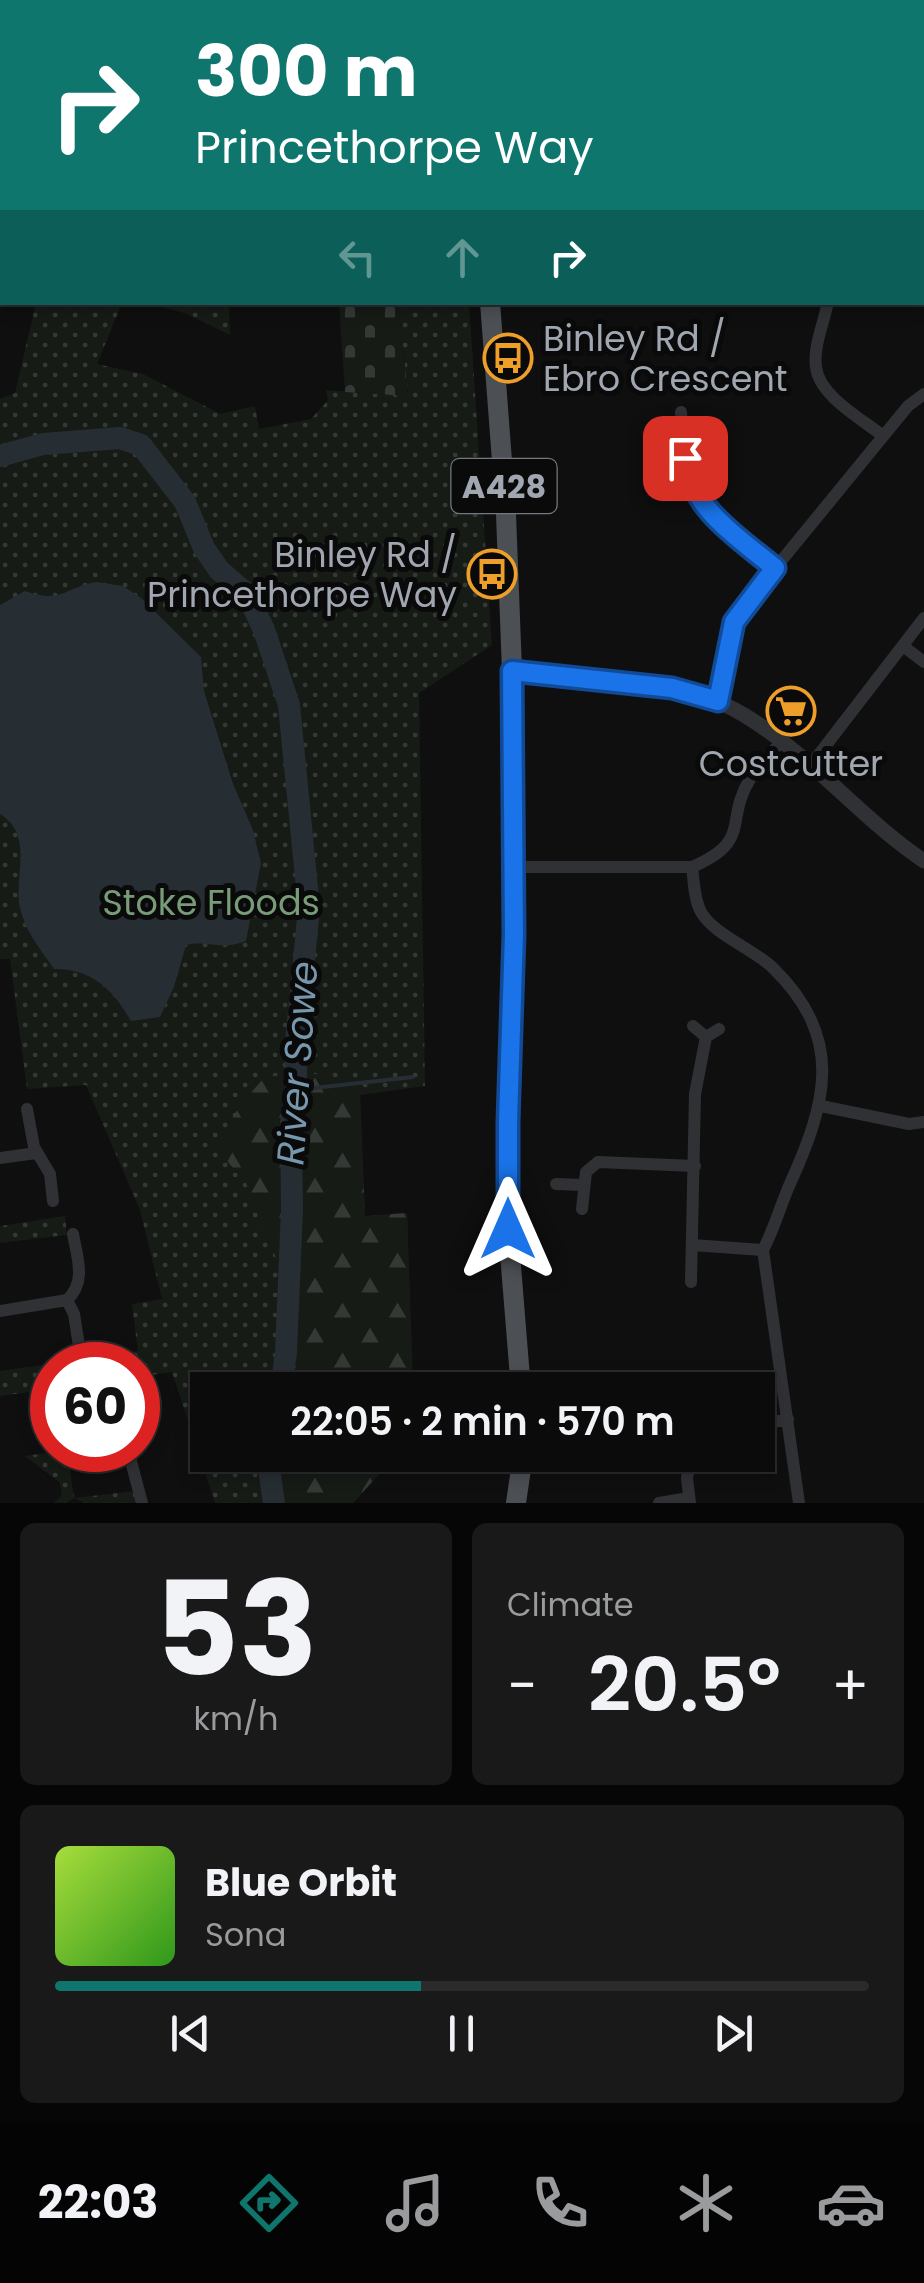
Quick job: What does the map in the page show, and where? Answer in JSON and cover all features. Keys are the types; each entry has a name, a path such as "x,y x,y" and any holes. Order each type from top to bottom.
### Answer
{"main road":[{"name":"A428","path":"490,305 506,514 512,671 514,867 508,1229 520,1372"},
{"path":"516,1503 522,1472"},
{"path":"527,1472 530,1503"}],"street":[{"path":"827,305 816,360 819,379 829,392 883,436"},
{"path":"718,701 734,622 883,436 908,406 924,394"},
{"path":"681,412 686,467 695,492 712,514 775,568"},
{"path":"810,766 924,618"},
{"path":"903,646 924,662"},
{"path":"512,671 672,688 718,701 782,742 924,860"},
{"path":"514,867 692,867 713,858 738,828 739,804 751,778 782,742"},
{"path":"692,867 696,901 703,916 773,968 805,1006 818,1041 824,1074 821,1106 808,1148 764,1250 800,1503"},
{"path":"693,1026 706,1037"},
{"path":"690,1282 696,1094 706,1037 719,1029"},
{"path":"821,1106 909,1124 924,1122"},
{"path":"27,1109 36,1153 50,1174 53,1202"},
{"path":"0,1158 36,1153"},
{"path":"582,1209 582,1184 592,1165 605,1161 695,1166"},
{"path":"556,1184 582,1184"},
{"path":"0,1311 67,1300 76,1292 79,1280 74,1234"},
{"path":"692,1245 764,1250"},
{"path":"67,1300 74,1314 78,1342"},
{"path":"775,1422 788,1419"},
{"path":"134,1472 142,1503"},
{"path":"658,1503 690,1500 688,1472"}],"green space":[{"name":"Stoke Floods","path":"36,305 121,305 97,364 143,374 220,414 255,406 259,429 311,419 328,400 326,390 408,396 398,305 469,305 492,645 419,693 425,1086 360,1095 365,1216 407,1213 412,1372 190,1372 190,1427 172,1372 160,1374 160,1342 137,1342 132,1304 162,1299 140,1210 86,1085 27,1089 10,959 0,959 0,399 15,393"},
{"path":"156,305 229,305 230,335 187,314"},
{"path":"339,305 398,305 408,396 345,392"},
{"path":"310,1073 347,1079 360,1095 365,1216 407,1213 412,1372 288,1372 295,1306 246,1183 222,1155 230,1122 265,1077"},
{"path":"65,1216 67,1235 0,1243 0,1226"},
{"name":"Stoke Floods","path":"30,1367 30,1392 0,1396 0,1371"},
{"path":"46,1472 70,1472 74,1498 54,1503 62,1495 60,1483"},
{"name":"Stoke Floods","path":"205,1472 381,1472 353,1503 215,1503"},
{"path":"381,1472 353,1503 281,1503 277,1474"},
{"path":"135,1491 140,1503 84,1503 74,1498"}],"shaded area":[{"path":"96,582 123,586 141,598 201,657 204,691 261,863 246,941 186,945 160,1017 131,1021 100,983 80,972 54,969 34,940 20,908 17,833 0,814 0,605 25,591 55,595"}],"waterway":[{"name":"River Sowe","path":"0,456 43,444 120,438 141,445 185,502 204,548 219,570 247,594 264,630 289,705 309,908 291,1122 292,1210 283,1372"},
{"path":"296,1090 413,1077"},
{"name":"River Sowe","path":"270,1472 274,1503"}],"place":[{"name":"Binley Rd / Ebro Crescent","path":"508,358"},
{"name":"Binley Rd / Princethorpe Way","path":"492,574"},
{"name":"Costcutter","path":"791,711"}],"route":[{"path":"508,1229 514,970 512,671 672,688 718,701 734,622 775,568 706,508 692,487 685,458"}]}
